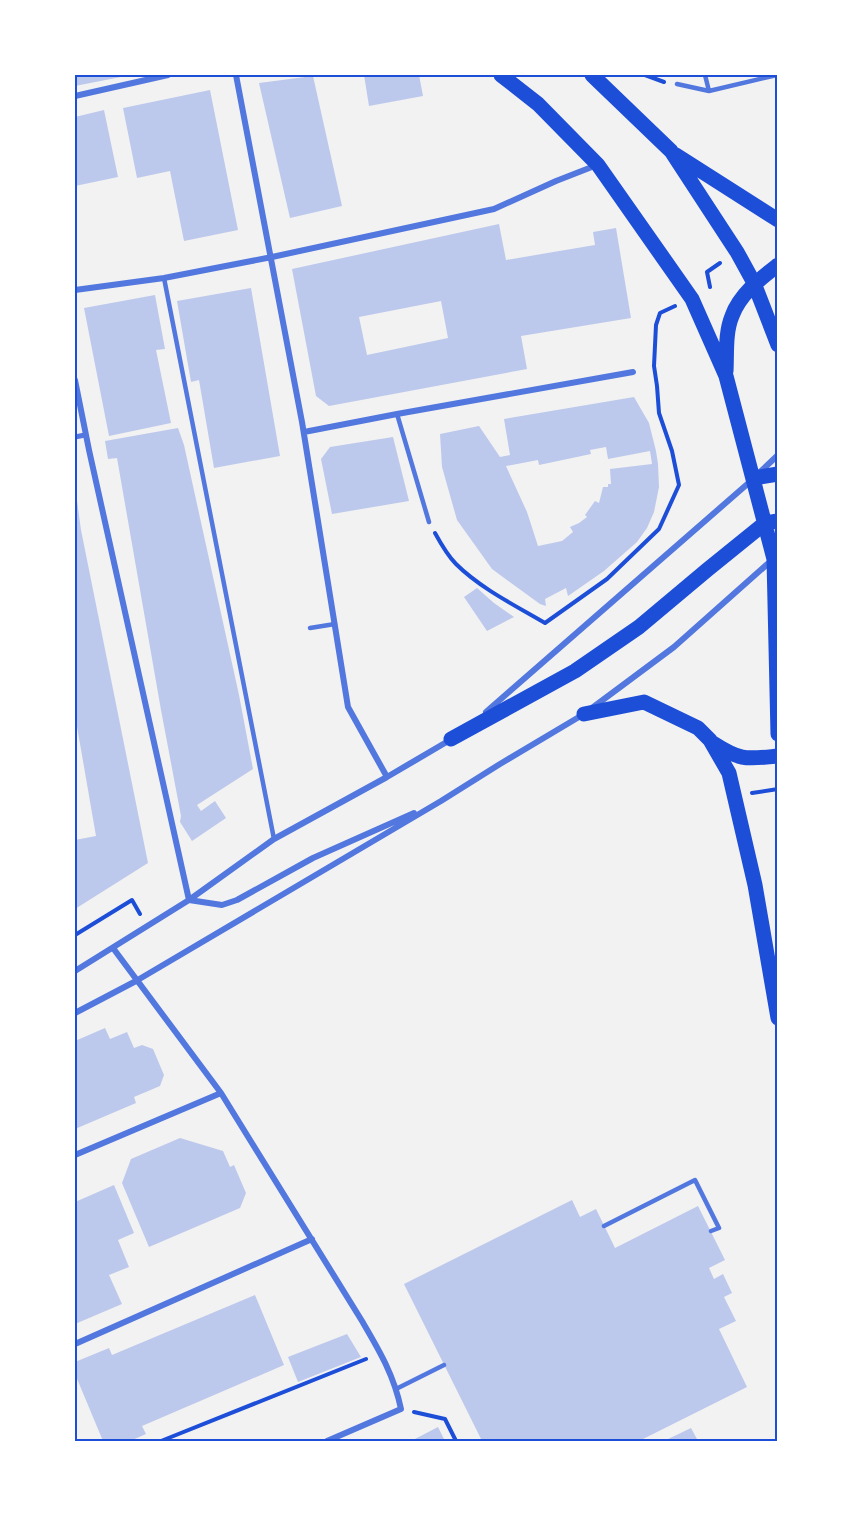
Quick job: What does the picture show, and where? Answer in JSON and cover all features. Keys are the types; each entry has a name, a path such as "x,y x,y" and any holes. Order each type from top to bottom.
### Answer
{"main road":[{"path":"501,75 538,104 598,165 692,299 726,376 754,478 772,522 776,557 778,734"},
{"path":"592,75 670,151 778,220"},
{"path":"670,151 737,252 754,283 778,345"},
{"path":"726,376 727,337 732,316 754,283 778,265"},
{"path":"754,478 778,474"},
{"path":"451,739 575,672 639,627 706,570 772,522"},
{"path":"585,714 644,702 698,728 730,754 747,759 778,756"},
{"path":"710,740 729,774 755,885 778,1018"}],"street":[{"path":"75,96 168,75"},
{"path":"236,75 304,432 348,707 387,777"},
{"path":"75,290 164,278 494,209 598,165"},
{"path":"304,432 633,372"},
{"path":"75,380 88,450 189,900"},
{"path":"75,437 85,435"},
{"path":"75,971 189,900 274,838 387,777 451,739 498,704 778,455"},
{"path":"75,1012 136,981 585,714 674,647 776,557"},
{"path":"189,900 222,905 237,900 313,858 441,801"},
{"path":"113,948 221,1093 380,1353 396,1389 401,1409 327,1441"},
{"path":"75,1155 221,1093"},
{"path":"75,1344 312,1239"}],"lane":[{"path":"705,75 709,90"},
{"path":"677,84 709,90 777,75"},
{"path":"164,278 274,838"},
{"path":"397,414 429,522"},
{"path":"310,627 335,624"},
{"path":"604,1226 695,1180 719,1228 711,1232"},
{"path":"396,1389 444,1365"}],"path":[{"path":"429,522 443,548 457,565 497,595 545,623 607,579 659,530 679,485 672,451 659,413 654,366 656,324 660,312 692,299"},
{"path":"75,935 132,900"},
{"path":"161,1441 380,1353"},
{"path":"401,1409 445,1419 456,1441"}],"building":[{"path":"75,75 126,75 126,76 75,86"},
{"path":"364,75 419,75 423,96 369,106"},
{"path":"313,76 342,206 290,218 259,83"},
{"path":"210,90 238,230 184,241 170,171 137,178 123,108"},
{"path":"104,110 118,177 75,186 75,117"},
{"path":"499,224 506,260 595,245 593,232 616,228 631,318 521,336 527,369 329,406 316,396 292,269","holes":["441,301 448,338 367,355 359,317"]},
{"path":"251,288 280,456 214,468 199,380 191,382 177,301"},
{"path":"155,295 165,349 156,350 171,423 109,436 84,308"},
{"path":"634,397 649,423 656,451 659,487 654,512 647,528 637,542 604,571 568,596 566,588 545,599 546,606 492,569 457,520 442,467 440,434 479,426 500,457 510,455 504,419","holes":["606,447 608,459 650,451 652,464 610,469 611,484 603,487 599,503 595,501 585,515 587,517 570,527 573,532 562,541 538,546 527,512 506,466 538,460 539,465 591,454 590,450"]},
{"path":"178,428 184,445 239,695 253,769 197,805 201,811 215,801 226,818 192,841 180,822 181,816 117,458 108,459 105,441"},
{"path":"393,437 409,501 332,514 321,459 330,447"},
{"path":"75,493 148,863 75,909 75,840 96,836 75,715"},
{"path":"477,588 514,617 487,631 464,597"},
{"path":"105,1028 110,1039 127,1032 134,1048 142,1045 153,1049 164,1075 160,1086 134,1097 136,1103 75,1129 75,1041"},
{"path":"180,1138 223,1151 230,1167 234,1165 246,1193 240,1208 149,1247 122,1183 131,1159"},
{"path":"114,1185 134,1233 118,1240 129,1267 109,1275 122,1304 75,1324 75,1202"},
{"path":"572,1200 580,1217 596,1209 615,1248 698,1206 725,1260 709,1268 714,1279 723,1274 732,1293 724,1297 736,1321 719,1329 747,1387 639,1441 482,1441 404,1284"},
{"path":"255,1295 284,1365 142,1426 146,1434 130,1441 103,1441 75,1374 75,1362 109,1348 112,1355"},
{"path":"347,1334 361,1357 298,1382 288,1357"},
{"path":"438,1427 445,1441 411,1441"},
{"path":"691,1428 698,1441 664,1441"}]}
